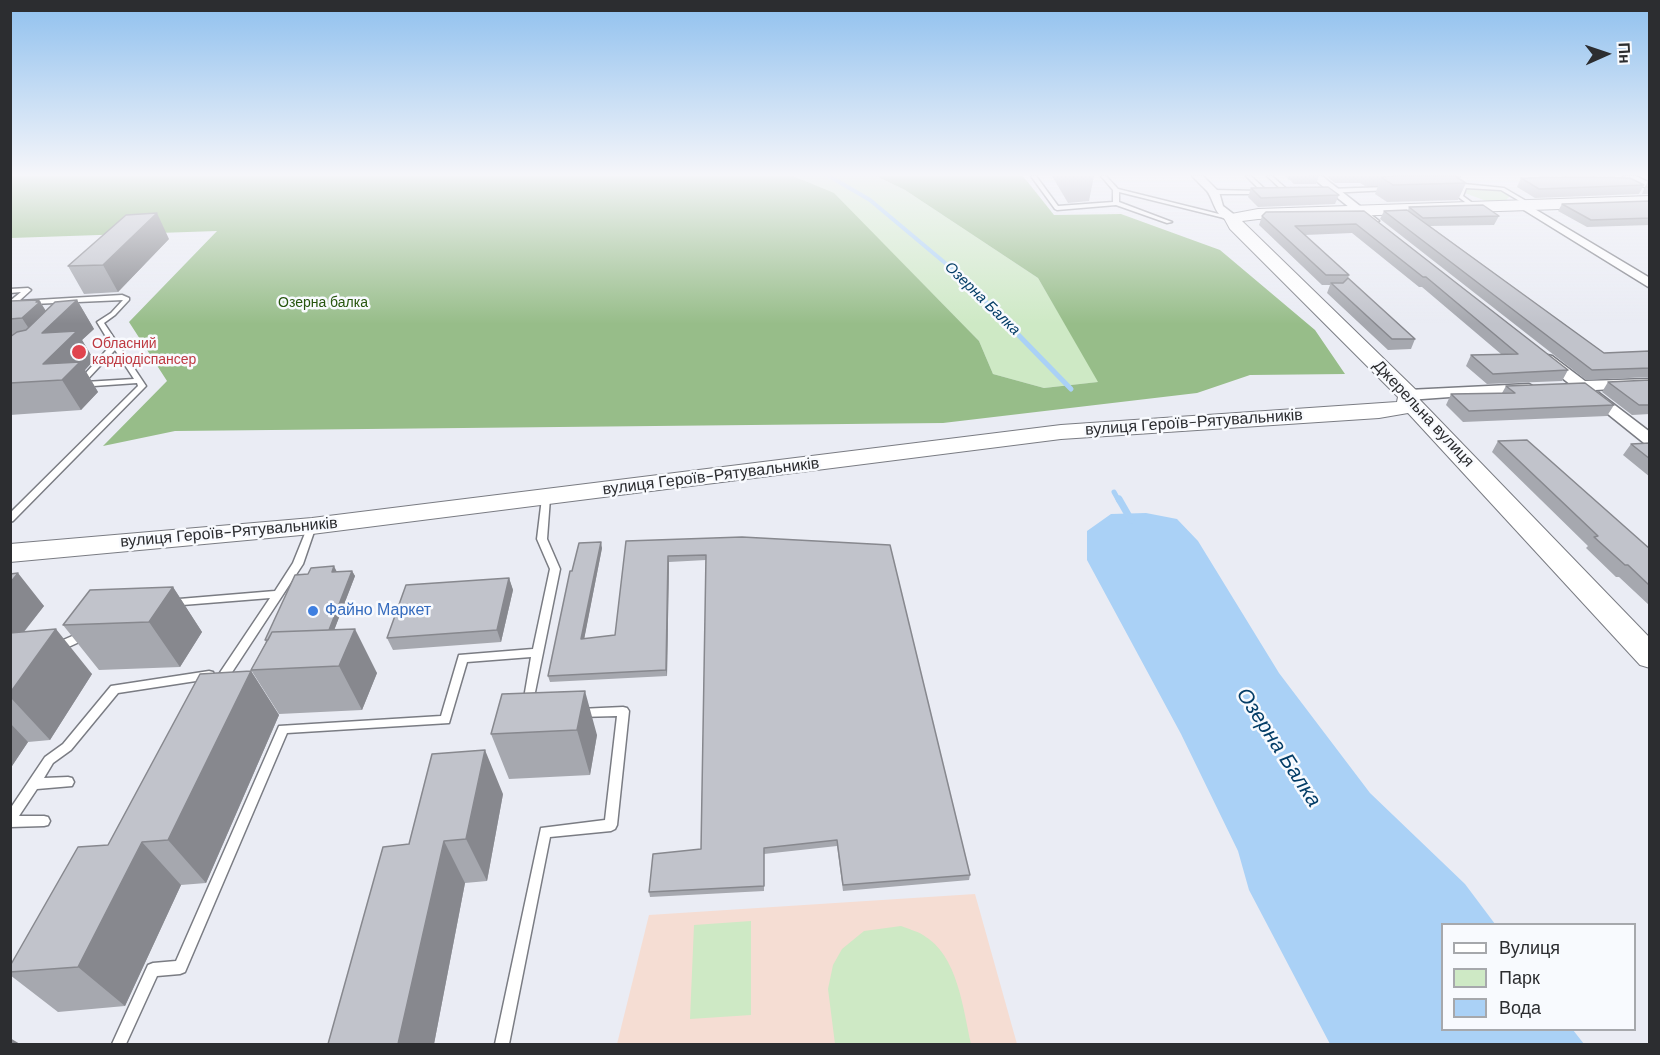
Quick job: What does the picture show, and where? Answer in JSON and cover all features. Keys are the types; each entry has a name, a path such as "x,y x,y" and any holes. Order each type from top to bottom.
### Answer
{"main road":[{"name":"Джерельна вулиця","path":"1236,225 1409,398 1650,657"},
{"name":"вулиця Героїв-Рятувальників","path":"10,553 312,526 1061,432 1379,411 1404,408 1409,398"}],"street":[{"path":"1378,225 1387,232"},
{"path":"1558,225 1650,285"},
{"path":"1535,349 1650,440"},
{"path":"1409,398 1650,382"}],"lane":[{"path":"10,291 28,290 11,304"},
{"path":"10,519 142,386 96,321 113,314 127,299 122,297 11,304"},
{"path":"115,345 79,385 139,381"},
{"path":"537,715 526,716 555,569 542,539 546,498"},
{"path":"214,690 298,564 312,526"},
{"path":"155,603 279,594"},
{"path":"49,651 97,628"},
{"path":"119,1044 153,970 180,967 283,729 445,720 464,658 537,653"},
{"path":"10,821 49,760 67,747 115,689 226,672"},
{"path":"502,1044 545,832 611,825 623,711 569,714"},
{"path":"34,784 68,782"},
{"path":"10,821 44,821"}],"shaded area":[{"path":"975,894 1017,1044 617,1044 649,915"}],"green space":[{"name":"Озерна балка","path":"11,225 866,225 979,341 993,374 1044,388 1098,382 1038,278 958,225 1152,225 1220,250 1315,330 1345,374 1250,375 1197,393 943,423 175,431 103,446 167,381 129,322 217,231 11,238"},
{"path":"865,225 958,225 1038,278 1099,382 1044,388 993,374 979,341"},
{"path":"751,921 751,1015 690,1019 694,925"},
{"path":"901,926 923,935 935,944 944,956 962,999 971,1044 835,1044 828,989 833,965 842,949 864,931"}],"water":[{"path":"1146,513 1177,519 1198,541 1279,673 1370,793 1465,884 1494,923 1441,923 1441,1031 1574,1031 1584,1044 1330,1044 1249,890 1238,851 1181,734 1087,560 1087,531 1111,514"}],"building":[{"path":"114,225 144,225 103,265 68,266"},
{"path":"1272,225 1318,225 1295,226 1349,275 1326,275"},
{"path":"1358,225 1382,225 1568,370 1493,374 1471,355 1518,354 1426,277 1423,277"},
{"path":"1403,225 1428,225 1604,353 1650,351 1650,368 1592,370"},
{"path":"1348,278 1415,339 1392,339 1331,283 1343,283"},
{"path":"39,300 36,302 40,302 22,318 10,319 10,301"},
{"path":"77,300 42,333 77,331 43,364 80,362 62,380 10,383 10,337 26,330 55,302"},
{"path":"1650,380 1650,405 1639,405 1608,382"},
{"path":"1585,383 1614,405 1469,411 1451,394 1515,393 1506,386"},
{"path":"1527,440 1650,549 1650,586 1594,537 1598,536 1498,441"},
{"path":"1650,443 1650,459 1631,444"},
{"path":"742,537 890,545 970,875 843,885 837,840 764,848 764,886 649,892 653,854 701,849 706,555 668,556 666,670 548,676 570,571 572,571 579,543 601,542 581,639 615,635 626,541"},
{"name":"Файно Маркет","path":"334,566 332,572 352,571 329,630 272,632 268,640 265,640 295,575 308,574 311,568"},
{"path":"18,573 10,583 10,574"},
{"path":"509,578 497,630 387,638 406,585"},
{"path":"173,587 149,622 63,625 90,590"},
{"path":"56,629 10,693 10,633"},
{"path":"355,629 339,666 251,670 272,632"},
{"path":"251,671 168,840 142,842 78,967 10,972 10,966 78,847 108,845 200,674"},
{"path":"585,691 577,730 491,734 502,694"},
{"path":"485,750 466,839 444,841 398,1044 328,1044 383,847 409,844 432,754"}],"waterway":[{"name":"Озерна Балка","path":"900,225 963,278 1001,317"},
{"name":"Озерна Балка","path":"1000,316 1071,389"},
{"name":"Озерна Балка","path":"1114,492 1119,501"},
{"name":"Озерна Балка","path":"1119,499 1131,520"}],"place":[{"name":"Обласний кардіодіспансер","path":"79,352"},
{"name":"Файно Маркет","path":"313,611"}]}
